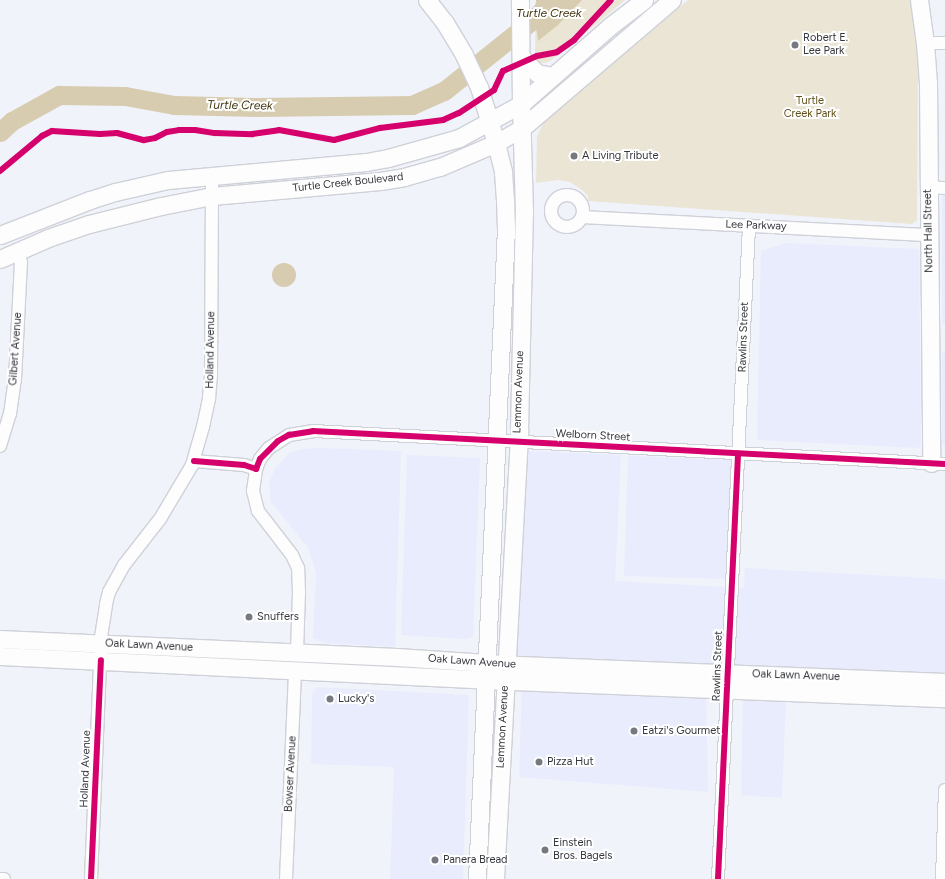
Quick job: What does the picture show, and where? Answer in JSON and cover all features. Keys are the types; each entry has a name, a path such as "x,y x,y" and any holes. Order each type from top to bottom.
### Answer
{"main road":[{"name":"Lemmon Avenue","path":"496,879 518,442 524,212 521,104 523,65 520,0"},
{"name":"Turtle Creek Boulevard","path":"5,233 115,192 168,180 388,158 459,138 491,122 521,104 644,0"},
{"name":"Turtle Creek Boulevard","path":"0,259 48,238 119,215 212,196 341,185 404,177 424,172 464,158 496,143 522,128 672,0"},
{"name":"North Hall Street","path":"919,0 925,43 937,187 930,235 938,464"},
{"name":"Lemmon Avenue","path":"431,5 464,55 491,122 502,172 506,228 477,879"},
{"path":"523,65 537,73 553,76"},
{"path":"338,164 341,185"},
{"path":"5,233 18,252"},
{"name":"Oak Lawn Avenue","path":"0,639 101,652 295,670 487,671"},
{"name":"Oak Lawn Avenue","path":"0,656 101,652 297,652 506,672 727,681 945,682"},
{"path":"295,670 297,652"},
{"name":"Oak Lawn Avenue","path":"727,681 945,698"}],"street":[{"path":"925,43 945,43"},
{"name":"Holland Avenue","path":"91,879 102,620 115,579 160,519 194,461 203,427 212,377 212,176"},
{"name":"Lee Parkway","path":"582,217 749,226 840,229 930,235"},
{"name":"Rawlins Street","path":"718,879 749,226"},
{"name":"Gilbert Avenue","path":"0,446 10,414 15,380 21,262 18,252"},
{"name":"Welborn Street","path":"256,469 260,459 270,448 289,435 313,431 938,464"},
{"path":"194,461 244,465 256,469 253,491 258,511 292,556 298,568 299,593 297,652"},
{"name":"Bowser Avenue","path":"286,879 295,670"},
{"path":"942,879 945,790"}],"shaded area":[{"path":"945,193 945,324 942,324 942,196"},
{"path":"786,243 917,249 919,251 921,444 918,448 758,440 761,251"},
{"path":"942,353 945,353 945,446 942,442"},
{"path":"319,448 401,451 395,647 325,643 313,638 316,573 308,548 271,502 269,484 275,468 290,453 303,449"},
{"path":"525,451 621,455 615,581 744,588 745,568 945,579 945,677 515,656"},
{"path":"407,455 480,458 473,637 465,639 401,635"},
{"path":"628,456 731,460 728,579 624,576"},
{"path":"318,687 469,695 463,879 390,879 394,767 311,764 312,696 313,691"},
{"path":"522,687 706,694 708,792 519,777"},
{"path":"743,696 786,698 782,798 741,795"}],"green space":[{"path":"536,0 625,0 569,47 550,61 544,63 539,62 535,55"},
{"name":"Turtle Creek Park","path":"688,0 911,0 918,64 917,220 912,224 588,201 588,196 570,182 558,180 536,183 537,137 543,123"}],"water":[{"name":"Turtle Creek","path":"536,0 582,0 558,25 538,41 535,18"},
{"path":"284,263 289,264 295,270 295,280 289,286 284,287 279,286 273,280 272,275 273,270 279,264"}],"waterway":[{"name":"Turtle Creek","path":"0,132 12,121 59,95 125,96 174,105 257,107 412,105 444,91 535,18 551,0"}],"cycle path":[{"path":"0,171 42,136 52,131 100,134 117,133 144,140 155,138 167,132 179,130 252,134 279,130 334,140 380,128 443,120 459,113 494,90 503,71 537,56 557,52 574,40 611,0"},
{"path":"194,461 244,465 256,469 260,459 278,441 289,435 313,431 945,464"},
{"path":"718,879 738,453"},
{"path":"91,879 101,660"}],"place":[{"name":"Robert E. Lee Park","path":"795,45"},
{"name":"A Living Tribute","path":"574,156"},
{"name":"Snuffers","path":"249,617"},
{"name":"Lucky's","path":"330,699"},
{"name":"Eatzi's Gourmet","path":"634,731"},
{"name":"Pizza Hut","path":"539,762"},
{"name":"Einstein Bros. Bagels","path":"545,850"},
{"name":"Panera Bread","path":"435,860"}]}
